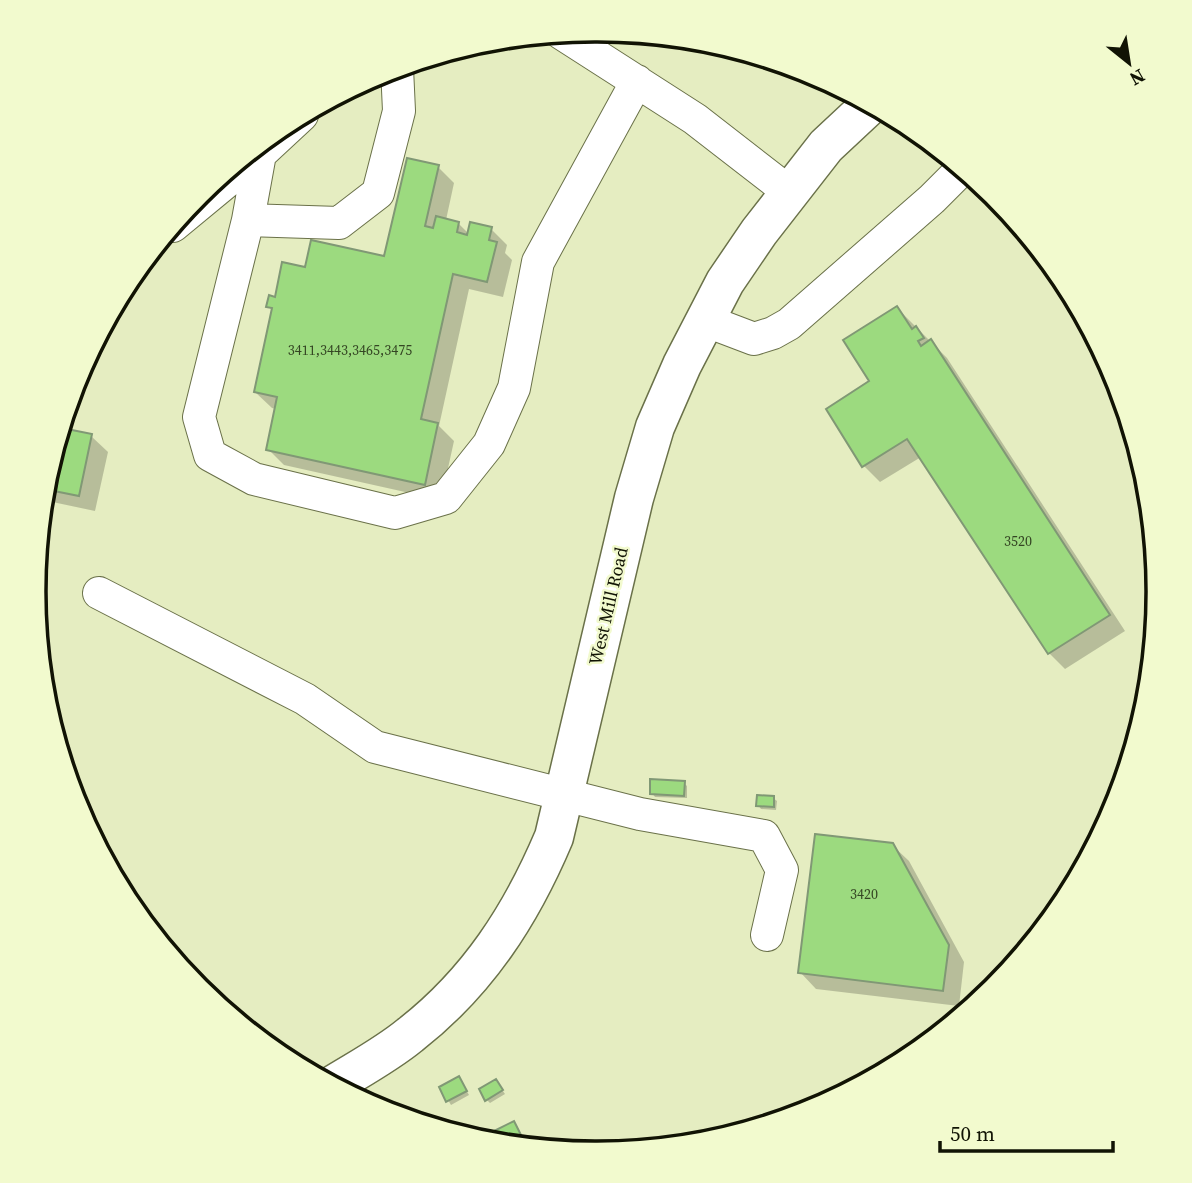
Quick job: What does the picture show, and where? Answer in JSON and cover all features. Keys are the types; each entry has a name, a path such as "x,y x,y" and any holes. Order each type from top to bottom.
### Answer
{"main road":[{"name":"West Mill Road","path":"343,1079 410,1036 458,991 501,939 534,883 554,837 634,498 655,427 704,320 725,282 789,192 826,146 863,112"}],"lane":[{"path":"576,43 695,119 789,192"},
{"path":"248,220 339,223 378,193 399,111 398,79"},
{"path":"260,157 248,220 199,417 210,455 254,479 395,513 446,498 489,444 514,387 538,262 637,81"},
{"path":"704,320 754,339 789,324 955,176"},
{"path":"99,593 305,699 375,747 640,814 764,836 782,870 767,935"}],"building":[{"path":"407,158 439,165 425,226 433,228 436,216 459,222 457,232 467,235 470,222 492,227 489,240 497,242 487,282 453,274 421,419 438,423 425,485 266,450 277,397 254,392 272,308 266,307 269,295 275,297 282,262 305,267 311,240 384,256"},
{"path":"897,306 912,329 916,326 924,338 918,341 921,346 931,339 1110,615 1048,654 907,439 862,467 826,409 869,381 843,340"},
{"path":"71,430 92,434 79,496 56,491"},
{"path":"650,779 685,781 684,796 650,794"},
{"path":"757,795 774,796 774,807 756,806"},
{"path":"815,834 893,843 949,945 943,991 798,973"},
{"path":"459,1076 467,1091 446,1102 439,1087"},
{"path":"496,1079 503,1090 485,1101 479,1089"},
{"path":"514,1121 521,1136 494,1131"}]}
